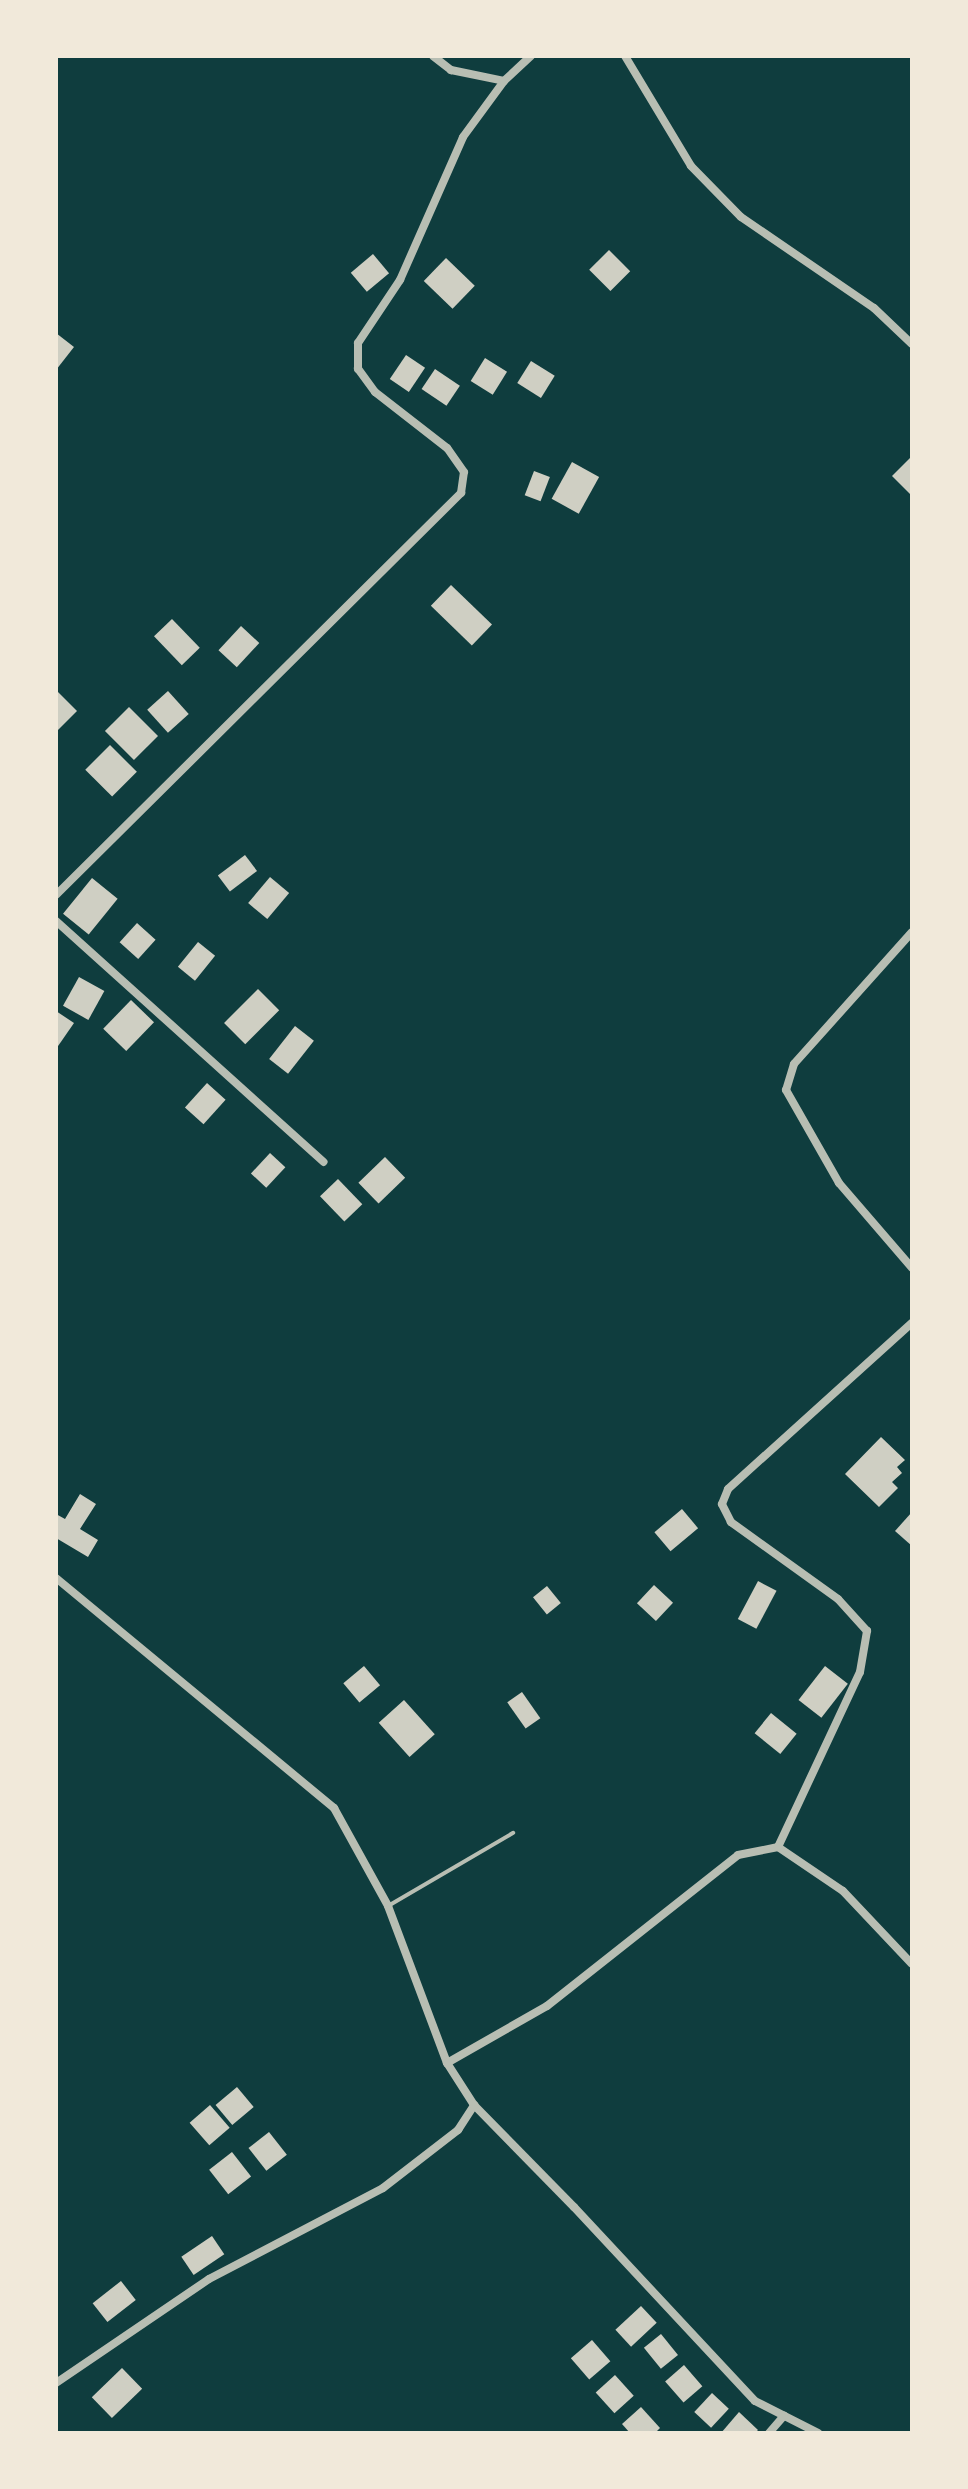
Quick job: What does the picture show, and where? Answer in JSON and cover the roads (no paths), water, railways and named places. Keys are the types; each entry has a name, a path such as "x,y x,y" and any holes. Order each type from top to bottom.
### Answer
{"street":[{"path":"433,56 451,70 504,81"},
{"path":"56,895 461,493 464,472 447,448 375,392 358,369 358,343 400,280 463,137 504,81 531,56"},
{"path":"625,56 691,166 741,217 874,308 912,344"},
{"path":"56,921 324,1162"},
{"path":"912,932 794,1064 786,1090 839,1183 912,1268"},
{"path":"778,1847 860,1672 867,1631 838,1599 731,1522 722,1504 728,1489 912,1323"},
{"path":"56,1578 334,1808 388,1906 447,2063 474,2105 755,2401 818,2433"},
{"path":"447,2063 547,2006 738,1855 778,1847 843,1891 912,1964"},
{"path":"56,2383 209,2279 383,2188 458,2130 474,2105"},
{"path":"769,2433 784,2416"}],"lane":[{"path":"388,1906 513,1833"}]}
